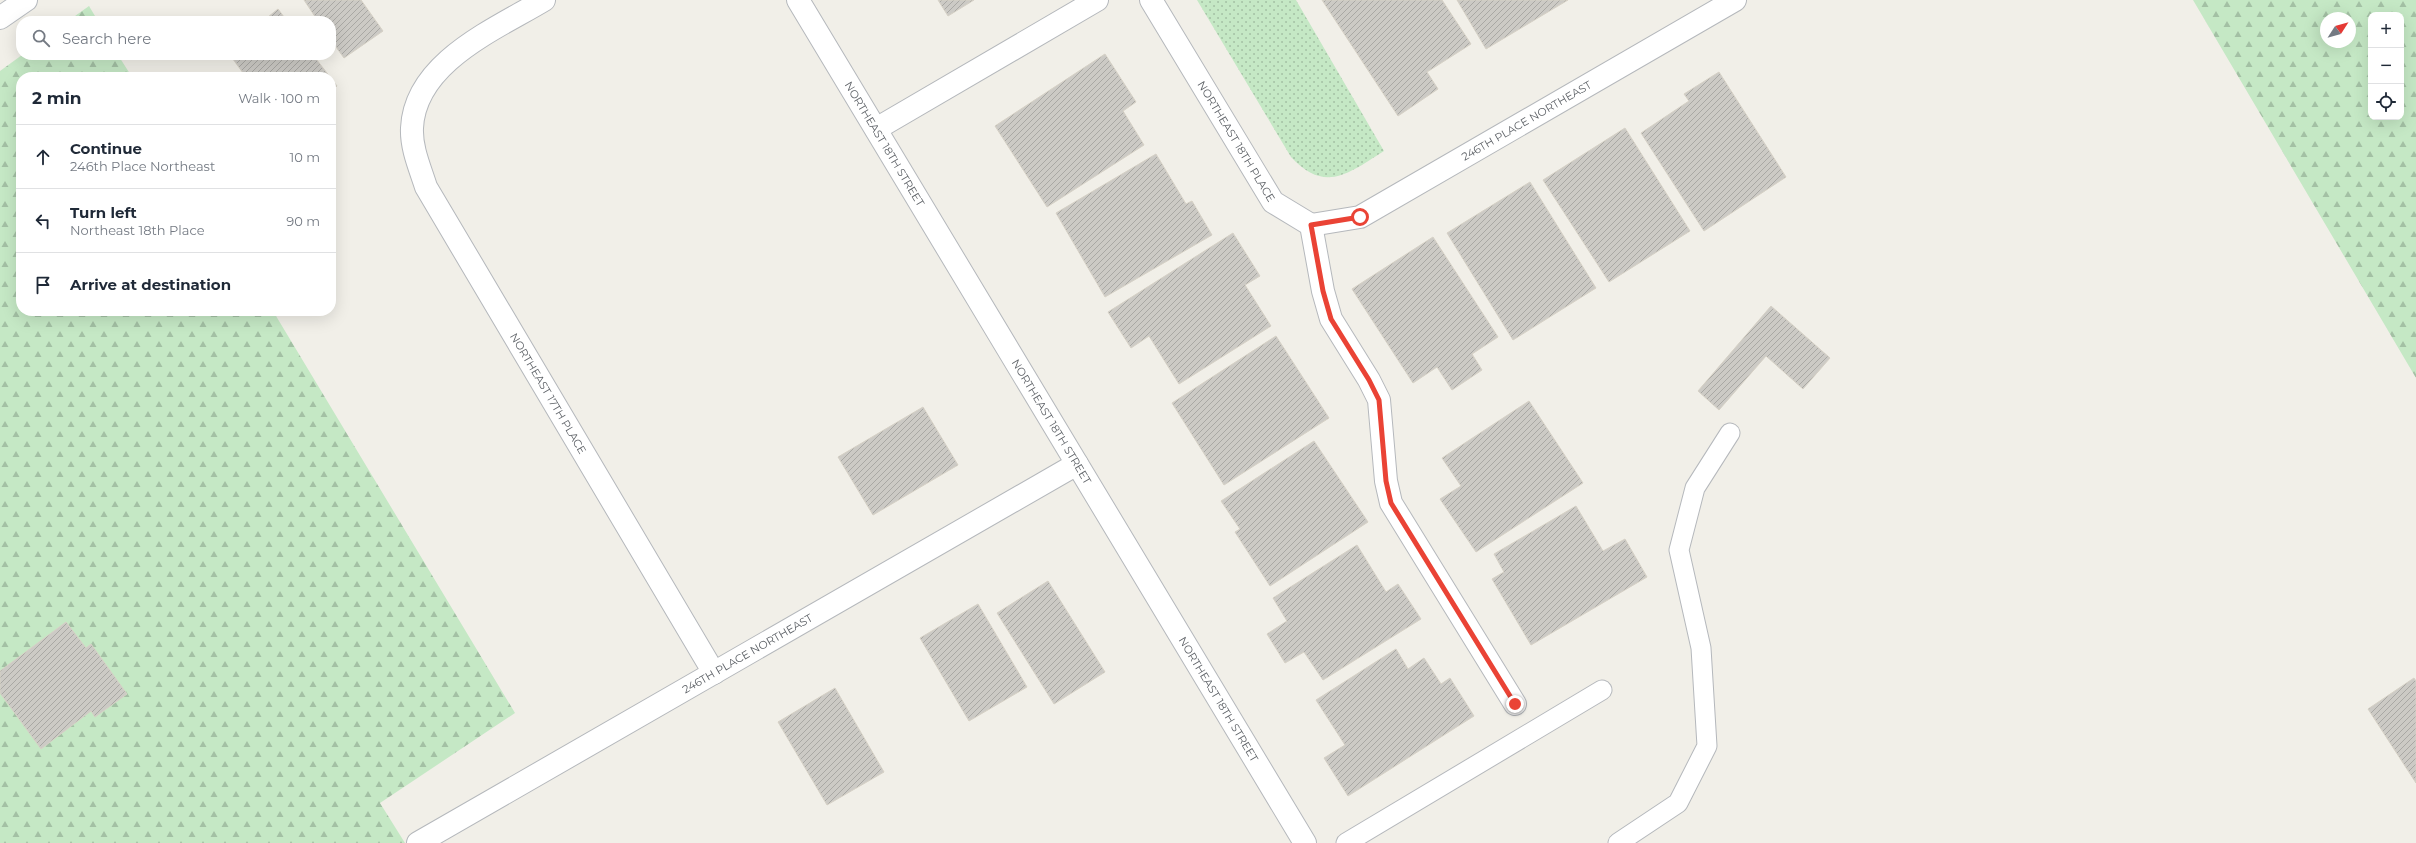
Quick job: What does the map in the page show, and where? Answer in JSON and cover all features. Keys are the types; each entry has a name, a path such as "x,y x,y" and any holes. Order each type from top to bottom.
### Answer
{"street":[{"path":"0,18 26,0"},
{"name":"NORTHEAST 17TH PLACE","path":"544,0 453,55 433,76 416,104 412,129 417,157 426,187 714,673"},
{"name":"NORTHEAST 18TH STREET","path":"798,0 1305,843"},
{"path":"876,129 1097,0"},
{"name":"NORTHEAST 18TH PLACE","path":"1151,0 1273,202 1311,225"},
{"name":"246TH PLACE NORTHEAST","path":"1311,225 1360,217 1735,0"},
{"path":"1311,225 1323,291 1331,319 1369,380 1379,400 1386,481 1391,503 1515,704"},
{"name":"246TH PLACE NORTHEAST","path":"418,843 1077,464"}],"lane":[{"path":"1618,843 1678,803 1707,746 1701,648 1679,550 1695,488 1730,433"},
{"path":"1346,843 1602,690"}],"green space":[{"path":"1197,0 1296,0 1384,151 1348,172 1337,176 1326,177 1315,175 1303,168 1291,157"},
{"path":"2193,0 2416,0 2416,378"},
{"path":"89,6 95,16 75,16"},
{"path":"16,59 121,60 129,72 16,72 16,316 276,316 515,713 380,803 405,843 0,843 0,71"}],"building":[{"path":"304,0 361,0 383,31 344,58 336,47 336,16 315,16"},
{"path":"938,0 974,0 948,16"},
{"path":"1322,0 1442,0 1471,44 1427,72 1438,89 1398,116"},
{"path":"1457,0 1568,0 1486,49"},
{"path":"278,9 283,16 269,16"},
{"path":"1105,54 1136,102 1123,111 1144,145 1047,207 995,126"},
{"path":"234,60 317,60 326,72 242,72"},
{"path":"1719,72 1786,177 1704,231 1641,133 1689,101 1684,94"},
{"path":"1625,128 1690,231 1609,282 1543,180"},
{"path":"1156,154 1186,204 1192,201 1212,235 1105,297 1056,213"},
{"path":"1530,182 1596,288 1513,340 1447,233"},
{"path":"1233,233 1260,276 1245,285 1271,326 1179,384 1149,336 1131,348 1108,312"},
{"path":"1433,237 1498,337 1472,354 1482,370 1452,390 1437,367 1413,383 1352,289"},
{"path":"1771,306 1830,358 1803,389 1766,356 1719,410 1698,391"},
{"path":"1276,336 1329,418 1224,485 1172,403"},
{"path":"1529,401 1583,483 1476,552 1440,499 1461,486 1442,458"},
{"path":"923,407 958,465 873,515 838,457"},
{"path":"1314,441 1368,522 1270,586 1235,532 1240,529 1221,501"},
{"path":"1576,506 1603,551 1625,539 1647,577 1531,645 1492,579 1504,572 1494,554"},
{"path":"1357,545 1386,592 1398,584 1421,619 1323,680 1304,652 1285,663 1267,634 1287,621 1273,598"},
{"path":"1048,581 1105,672 1054,704 997,613"},
{"path":"978,604 1027,687 969,721 920,638"},
{"path":"66,622 86,648 91,644 127,694 95,717 91,711 41,749 0,693 0,671"},
{"path":"1396,649 1408,669 1424,658 1441,684 1450,678 1474,716 1348,796 1324,758 1345,745 1316,700"},
{"path":"2414,678 2416,681 2416,783 2368,709"},
{"path":"835,688 884,772 827,805 778,722"}],"route":[{"path":"1360,217 1311,225 1323,291 1331,319 1369,380 1379,400 1386,481 1391,503 1515,704"}]}
